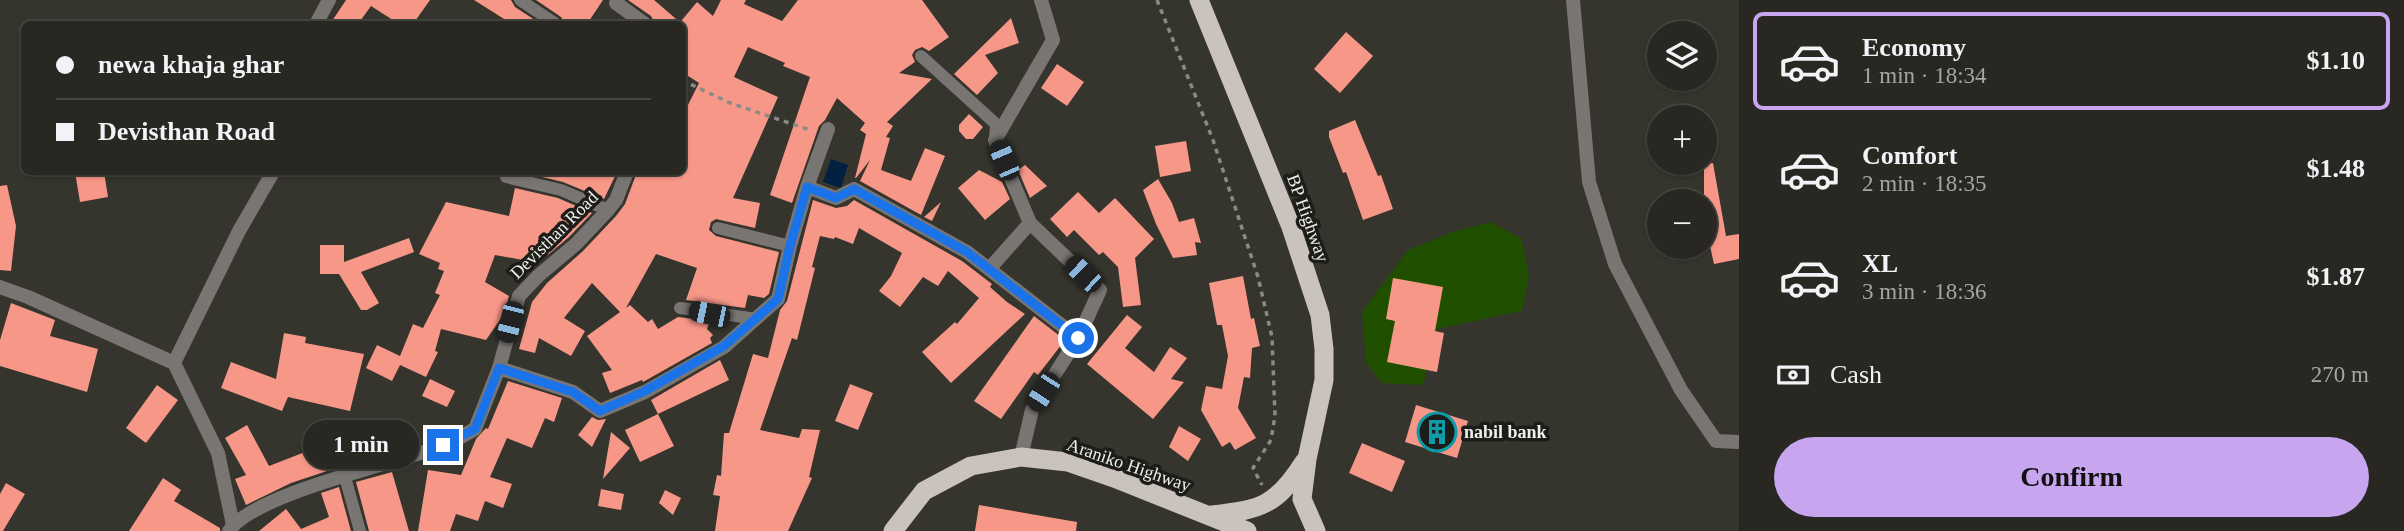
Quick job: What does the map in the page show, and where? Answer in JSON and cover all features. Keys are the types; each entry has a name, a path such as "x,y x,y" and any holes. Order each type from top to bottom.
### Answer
{"highway":[{"name":"BP Highway","path":"1199,0 1291,227 1320,315 1325,349 1324,380 1307,459 1302,499 1316,531"},
{"name":"Araniko Highway","path":"893,531 924,491 971,466 1021,457 1068,462 1247,531"},
{"name":"BP Highway","path":"1207,515 1248,512 1271,500 1288,488 1307,459"}],"street":[{"path":"318,21 329,0"},
{"path":"618,0 616,3 641,21"},
{"path":"1021,457 1032,410 1078,338 1100,290 1030,223 995,140 1054,40 1041,0"},
{"path":"1573,0 1589,182 1615,264 1681,390 1716,441 1739,442"},
{"path":"499,368 573,392 600,411 645,391 715,352 757,320 778,299 807,187 827,132"},
{"path":"174,363 239,231 271,175"},
{"name":"Devisthan Road","path":"231,528 246,513 286,496 443,445 475,429 499,368 519,296 608,211 616,200 626,175"},
{"path":"807,187 836,198 854,189 967,252 1078,338"},
{"path":"989,269 1030,223"},
{"path":"0,287 174,363 218,453 231,528"}],"lane":[{"path":"520,0 552,21"},
{"path":"920,56 996,124 995,140"},
{"path":"506,177 561,190 608,211"},
{"path":"718,228 790,246"},
{"path":"680,308 757,320"},
{"path":"345,477 360,531"}],"path":[{"path":"1157,0 1213,140 1258,277 1272,337 1275,416 1271,440 1253,468 1271,500"},
{"path":"686,82 730,103 827,132"}],"green space":[{"path":"1490,222 1521,238 1529,275 1522,311 1437,329 1423,385 1382,383 1366,363 1362,312 1408,250 1453,232"}],"water":[{"path":"831,159 848,165 841,188 823,182"}],"building":[{"path":"346,0 430,0 415,21 394,21 371,6 360,21 332,21"},
{"path":"474,0 511,0 515,7 536,21 507,21"},
{"path":"536,0 603,0 589,21 563,21"},
{"path":"628,0 654,0 678,21 654,21 651,16"},
{"path":"721,0 746,0 744,4 782,21 798,0 922,0 949,37 929,51 922,47 915,50 912,55 915,62 899,73 932,79 887,122 893,126 886,137 890,138 881,170 911,181 925,148 945,156 921,215 860,181 870,160 855,178 866,134 860,130 865,123 837,98 819,126 792,203 770,195 810,77 748,47 734,77 778,97 733,198 760,203 755,228 716,219 711,222 709,230 716,236 779,252 769,294 764,298 748,295 745,308 686,300 697,268 656,254 626,308 630,305 648,322 652,319 658,329 678,317 710,321 707,329 713,335 710,338 712,343 643,382 642,380 610,393 602,373 612,370 587,336 620,312 592,283 564,318 585,331 571,356 539,338 535,353 519,349 532,302 547,283 583,251 616,216 625,204 636,175 686,175 686,109 699,83 686,75 686,21 682,20 697,2 713,16"},
{"path":"1011,18 1019,43 985,55 998,73 977,95 954,74"},
{"path":"1346,32 1373,56 1340,93 1314,69"},
{"path":"1057,64 1084,82 1067,106 1041,88"},
{"path":"969,114 983,127 973,139 966,139 959,131 959,125"},
{"path":"1355,120 1378,176 1381,175 1393,209 1363,220 1346,172 1343,173 1329,137 1329,131"},
{"path":"1186,141 1191,171 1160,177 1155,146"},
{"path":"1025,165 1047,186 1030,198 1018,170"},
{"path":"979,170 1002,182 1010,199 985,220 958,188"},
{"path":"76,175 104,175 108,197 80,202"},
{"path":"534,175 616,175 604,199 563,182"},
{"path":"1704,175 1715,175 1726,236 1739,234 1739,259 1714,264 1713,259 1717,259 1717,189 1704,189"},
{"path":"1158,179 1179,222 1194,218 1201,243 1195,242 1197,255 1173,258 1143,190"},
{"path":"7,185 16,226 11,271 0,270 0,186"},
{"path":"515,188 558,198 592,213 543,259 547,246 544,245 534,262 495,255 485,282 509,296 504,314 486,340 441,329 435,351 438,352 426,377 400,365 392,381 366,368 377,345 400,356 413,324 423,328 440,295 435,293 444,271 438,269 440,263 419,254 446,202 509,216"},
{"path":"1078,192 1099,213 1115,198 1154,239 1135,258 1141,305 1123,307 1118,267 1103,252 1099,255 1074,230 1067,237 1050,219"},
{"path":"813,200 836,208 847,206 854,200 962,261 992,284 990,287 1007,302 1025,314 951,383 922,352 955,322 957,324 979,298 948,271 938,286 923,277 900,307 879,291 891,276 902,253 859,228 853,244 835,237 820,236 797,340 792,338 760,430 799,438 802,429 820,430 809,477 812,478 788,531 715,531 720,496 713,495 717,475 721,476 724,433 729,433 753,354 768,358 780,310 787,301"},
{"path":"941,202 932,221 924,217"},
{"path":"409,238 414,252 361,272 379,303 367,310 361,310 339,274 320,274 320,245 344,245 344,262"},
{"path":"1243,276 1251,319 1254,318 1260,346 1252,348 1250,378 1244,377 1238,408 1256,438 1235,450 1230,442 1222,447 1201,410 1206,386 1222,389 1228,356 1222,325 1217,325 1209,283"},
{"path":"1393,278 1443,287 1435,331 1444,333 1437,372 1387,362 1395,321 1386,319"},
{"path":"11,303 55,320 50,336 98,349 87,392 0,366 0,340"},
{"path":"1127,315 1142,327 1125,348 1154,372 1170,347 1187,358 1171,379 1184,382 1153,419 1087,364"},
{"path":"1034,316 1065,340 1038,375 1034,372 1001,419 974,401"},
{"path":"284,333 306,337 305,343 364,354 350,411 288,397 282,411 221,388 231,362 276,379"},
{"path":"720,360 729,380 658,414 651,400"},
{"path":"430,379 455,391 447,407 422,396"},
{"path":"508,381 562,398 554,422 545,418 532,448 507,438 490,477 512,484 503,508 485,501 478,521 456,514 450,531 418,531 428,470 461,475 476,439 488,429"},
{"path":"850,384 873,393 858,430 835,421"},
{"path":"157,385 178,400 146,443 126,428"},
{"name":"nabil bank","path":"1416,405 1468,421 1457,458 1405,442"},
{"path":"658,414 674,446 640,462 625,430"},
{"path":"592,417 598,420 606,419 592,447 578,435"},
{"path":"360,419 364,432 391,425 396,448 291,483 246,505 235,479 246,475 225,438 247,425 269,466 305,452 301,441 333,429 329,428"},
{"path":"1179,426 1201,439 1188,461 1169,447"},
{"path":"611,432 630,448 603,479"},
{"path":"1362,443 1405,461 1392,492 1349,473"},
{"path":"392,472 409,531 369,531 356,482"},
{"path":"163,478 181,490 174,501 220,528 220,531 129,531"},
{"path":"6,483 25,494 3,531 0,531 0,494"},
{"path":"339,487 351,531 259,531 286,509 301,529 329,517 321,493"},
{"path":"601,489 624,494 621,510 598,506"},
{"path":"665,490 681,498 673,515 659,503"},
{"path":"979,505 1077,522 1076,531 975,531"}],"place":[{"name":"nabil bank","path":"1437,432"}],"route":[{"path":"443,445 475,429 499,368 573,392 600,411 645,391 724,346 778,299 807,187 836,198 854,189 967,252 1078,338"}]}
